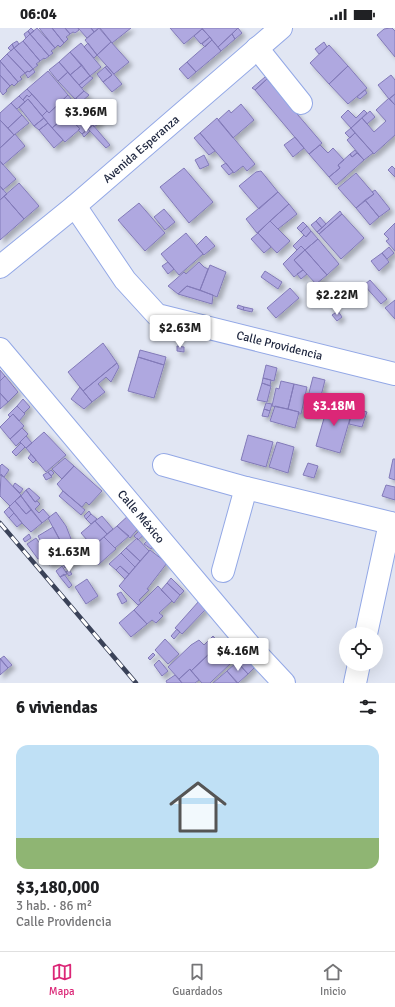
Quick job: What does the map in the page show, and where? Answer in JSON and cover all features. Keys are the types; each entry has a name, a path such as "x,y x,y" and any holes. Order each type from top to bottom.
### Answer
{"street":[{"name":"Avenida Esperanza","path":"0,267 76,206 281,28"},
{"path":"257,48 301,103"},
{"name":"Calle Providencia","path":"76,206 125,280 158,315 395,374"},
{"name":"Calle México","path":"0,349 256,653 284,683"},
{"path":"164,465 246,488 393,524 368,627"},
{"path":"222,571 246,488"},
{"path":"355,683 358,671"}],"building":[{"path":"31,28 34,31 30,34 28,31"},
{"path":"37,28 55,48 51,51 53,53 49,56 30,34"},
{"path":"39,28 52,28 64,43 60,47 58,45 55,48"},
{"path":"52,28 65,28 70,34 66,37 68,39 64,43"},
{"path":"65,28 78,28 79,30 70,34"},
{"path":"78,28 91,28 94,32 87,38"},
{"path":"91,28 99,28 94,32"},
{"path":"99,28 111,42 97,55 85,40"},
{"path":"100,28 131,28 112,43"},
{"path":"170,28 202,28 202,29 184,44"},
{"path":"202,28 238,28 218,47"},
{"path":"238,28 242,33 235,39 232,34"},
{"path":"392,28 395,31 395,57 377,35 384,29"},
{"path":"202,29 210,37 201,44 194,36"},
{"path":"28,31 30,34 26,38 24,34"},
{"path":"30,34 49,56 45,59 44,58 40,61 23,41"},
{"path":"232,34 235,39 221,51 218,47"},
{"path":"210,37 212,40 205,47 202,44"},
{"path":"212,40 221,51 196,72 187,62"},
{"path":"17,41 19,44 14,48 12,44"},
{"path":"23,41 40,61 33,69 14,48"},
{"path":"111,42 129,62 114,74 97,55"},
{"path":"324,42 327,47 319,54 315,49"},
{"path":"81,43 101,67 90,76 70,52"},
{"path":"88,43 97,55 94,58 84,47"},
{"path":"12,44 14,48 11,51 8,48"},
{"path":"329,45 348,66 329,84 310,63"},
{"path":"14,48 33,69 25,73 7,54"},
{"path":"70,52 82,65 70,75 59,62"},
{"path":"7,54 25,73 20,77 22,79 18,82 0,61"},
{"path":"0,61 18,82 14,86 12,84 10,86 0,75"},
{"path":"59,62 68,72 58,81 49,70"},
{"path":"187,62 196,72 188,79 179,69"},
{"path":"82,65 90,76 79,85 70,75"},
{"path":"107,66 122,84 112,92 103,82 112,75 105,67"},
{"path":"348,66 367,88 348,104 329,84"},
{"path":"105,67 112,75 103,82 97,74"},
{"path":"33,69 35,72 28,78 25,73"},
{"path":"48,71 68,95 49,113 27,89"},
{"path":"68,72 84,91 75,99 58,81"},
{"path":"0,75 10,86 3,95 0,91"},
{"path":"391,75 395,80 395,94 389,99 378,85"},
{"path":"90,76 93,78 82,88 79,85"},
{"path":"265,77 267,79 255,90 252,88"},
{"path":"267,79 322,143 309,154 255,90"},
{"path":"27,89 32,94 29,97 27,95 23,100 19,96"},
{"path":"365,90 367,93 360,99 357,97"},
{"path":"84,91 89,95 80,103 76,98"},
{"path":"32,94 47,111 42,116 28,99 25,102 23,100 27,95 29,97"},
{"path":"395,94 395,105 389,99"},
{"path":"68,95 77,106 52,128 42,116 47,111 49,113"},
{"path":"19,96 25,102 17,109 11,103"},
{"path":"389,98 395,105 395,135 374,154 351,128 362,118 374,132 386,121 376,110"},
{"path":"28,99 44,118 34,126 19,107"},
{"path":"11,103 22,115 8,128 0,120 0,113"},
{"path":"241,104 254,120 233,138 218,120 229,110 231,113"},
{"path":"77,106 93,125 82,134 78,130 80,129 67,115"},
{"path":"348,110 356,118 364,110 367,113 351,128 341,117"},
{"path":"370,111 375,117 367,124 362,118"},
{"path":"94,114 101,122 94,127 88,119"},
{"path":"22,115 29,123 14,135 8,128"},
{"path":"67,115 80,129 65,142 52,128"},
{"path":"44,118 48,123 39,130 34,126"},
{"path":"217,118 255,164 247,171 243,166 234,173 200,133"},
{"path":"0,120 14,135 0,148"},
{"path":"48,123 63,140 54,148 39,130"},
{"path":"93,125 110,145 106,148 88,129"},
{"path":"351,128 355,133 350,138 345,133"},
{"path":"88,129 90,131 84,137 82,134"},
{"path":"200,133 215,151 209,155 194,138"},
{"path":"355,133 373,153 364,160 347,140"},
{"path":"15,134 25,146 3,165 0,161 0,148"},
{"path":"295,137 304,148 293,157 284,145"},
{"path":"320,145 328,153 333,148 344,160 338,165 340,168 329,177 309,154"},
{"path":"355,150 357,153 352,157 350,154"},
{"path":"357,153 364,160 336,185 329,177 340,168 338,165 350,154 352,157"},
{"path":"204,155 209,165 200,169 195,160"},
{"path":"0,161 16,179 3,190 0,186"},
{"path":"226,163 233,172 229,175 221,166"},
{"path":"392,166 395,169 395,177 388,170"},
{"path":"184,168 213,202 189,223 160,187"},
{"path":"261,171 278,192 259,209 239,186 256,172"},
{"path":"356,173 374,194 356,208 338,188"},
{"path":"19,183 39,206 24,219 4,196"},
{"path":"0,186 7,194 0,200"},
{"path":"375,190 390,209 379,217 365,200 374,194 372,192"},
{"path":"278,192 289,204 257,233 246,219"},
{"path":"4,196 24,219 0,240 0,200"},
{"path":"365,200 379,217 370,225 356,208"},
{"path":"139,203 165,233 145,251 118,220"},
{"path":"289,204 297,214 278,229 270,221"},
{"path":"164,209 175,222 165,230 154,217"},
{"path":"340,211 342,214 319,234 317,232"},
{"path":"342,214 364,238 341,259 319,234"},
{"path":"320,217 326,224 322,228 316,221"},
{"path":"270,221 290,241 277,253 258,233"},
{"path":"316,221 322,228 317,232 311,225"},
{"path":"303,222 307,226 301,232 297,228"},
{"path":"395,223 395,251 386,241 389,239 384,234"},
{"path":"307,226 311,231 306,237 301,232"},
{"path":"311,231 318,239 305,250 301,246 297,250 293,246 304,235 306,237"},
{"path":"186,233 203,254 179,275 161,254"},
{"path":"258,233 271,247 264,253 251,239"},
{"path":"206,236 215,246 204,255 196,246"},
{"path":"318,239 339,264 327,275 305,250"},
{"path":"301,246 305,250 294,260 303,270 294,277 283,264"},
{"path":"389,247 394,253 387,259 382,253"},
{"path":"305,250 327,275 316,284 294,260"},
{"path":"382,253 389,262 379,271 371,261"},
{"path":"168,262 174,269 168,274 162,266"},
{"path":"199,262 208,269 200,290 187,286 178,294 168,286 184,272 186,274"},
{"path":"210,265 226,272 217,297 200,290"},
{"path":"303,270 307,274 301,279 297,274"},
{"path":"265,271 282,282 278,289 261,277"},
{"path":"370,280 387,299 381,304 364,285"},
{"path":"187,286 213,295 212,304 178,294"},
{"path":"290,288 299,298 276,318 267,308"},
{"path":"395,300 395,319 385,308"},
{"path":"238,305 244,307 243,310 237,308"},
{"path":"244,307 253,309 252,312 243,310"},
{"path":"338,311 342,317 337,321 332,315"},
{"path":"103,343 117,363 83,391 68,372"},
{"path":"177,346 184,347 184,352 177,351"},
{"path":"140,350 166,357 164,365 138,357"},
{"path":"138,357 164,365 154,398 128,391"},
{"path":"117,363 119,367 111,382 106,377 98,384 105,392 92,402 83,391"},
{"path":"266,365 277,368 274,381 263,378"},
{"path":"0,370 5,376 0,381"},
{"path":"5,376 18,392 8,402 0,393 0,381"},
{"path":"313,377 325,380 316,416 304,412"},
{"path":"263,378 271,380 270,386 262,383"},
{"path":"281,381 294,384 288,409 272,406 276,388 279,389"},
{"path":"262,383 271,386 267,402 257,400"},
{"path":"294,384 307,387 301,414 288,409"},
{"path":"80,387 92,402 84,409 71,399"},
{"path":"0,393 8,402 0,409"},
{"path":"23,399 30,407 24,413 17,406"},
{"path":"329,401 353,408 340,453 316,446"},
{"path":"266,403 272,404 270,411 264,409"},
{"path":"17,406 25,414 19,421 13,414 10,417 8,415"},
{"path":"275,406 299,412 295,428 270,421"},
{"path":"353,408 367,412 362,427 349,424"},
{"path":"264,409 270,411 268,417 262,416"},
{"path":"13,414 24,426 10,439 0,427"},
{"path":"22,428 28,434 16,446 10,439"},
{"path":"44,432 66,455 46,472 26,448"},
{"path":"248,435 273,442 266,467 241,460"},
{"path":"26,436 32,443 26,448 20,442"},
{"path":"277,442 294,447 288,473 269,467"},
{"path":"21,443 25,447 16,456 12,452"},
{"path":"31,454 36,460 33,463 28,458"},
{"path":"65,458 74,466 62,479 52,469"},
{"path":"393,459 395,459 395,480 389,478"},
{"path":"308,463 318,466 314,478 303,475"},
{"path":"2,464 9,470 4,477 0,475 0,466"},
{"path":"74,466 102,491 89,505 86,502 82,507 57,484"},
{"path":"51,470 54,473 51,476 48,472"},
{"path":"48,472 52,477 46,480 43,475"},
{"path":"1,474 21,495 10,506 0,496"},
{"path":"15,483 23,489 20,493 13,486"},
{"path":"386,485 395,487 395,500 382,496"},
{"path":"29,488 40,498 35,502 26,490"},
{"path":"26,490 35,502 37,501 40,504 35,509 39,513 43,509 50,517 42,523 21,496"},
{"path":"63,491 85,510 81,515 59,496"},
{"path":"21,496 31,510 26,514 15,501"},
{"path":"15,501 26,514 31,510 42,523 31,532 9,507"},
{"path":"9,507 14,513 9,518 4,512"},
{"path":"89,511 91,514 86,519 84,516"},
{"path":"56,512 66,526 73,544 64,548 48,518"},
{"path":"14,513 22,523 17,527 9,518"},
{"path":"91,514 97,519 91,524 86,519"},
{"path":"130,514 141,525 130,538 117,526"},
{"path":"102,516 113,529 107,534 95,521"},
{"path":"95,521 107,534 93,547 81,533"},
{"path":"117,526 129,536 115,548 104,537"},
{"path":"53,527 61,542 46,551 38,536"},
{"path":"141,529 145,534 138,540 134,536"},
{"path":"29,534 31,538 25,542 23,539"},
{"path":"152,536 157,541 151,549 144,544"},
{"path":"104,537 116,549 98,565 86,553"},
{"path":"36,538 47,554 38,559 27,544"},
{"path":"137,538 149,551 140,561 126,548"},
{"path":"87,539 93,547 85,554 82,548 85,546 82,543"},
{"path":"69,545 78,561 65,568 57,551"},
{"path":"126,548 140,561 135,567 121,553"},
{"path":"150,550 167,563 147,589 149,590 139,600 141,603 138,605 119,586"},
{"path":"57,551 62,561 49,565 44,558"},
{"path":"121,553 135,567 129,574 120,566 116,570 109,564"},
{"path":"62,566 67,574 60,577 56,571"},
{"path":"120,566 129,574 125,579 116,570"},
{"path":"69,570 72,574 69,576 66,572"},
{"path":"64,574 72,585 69,588 60,577"},
{"path":"171,578 184,591 180,595 167,583"},
{"path":"87,579 98,596 86,604 75,587"},
{"path":"167,583 180,595 174,603 161,590"},
{"path":"158,586 172,601 159,613 163,616 156,623 152,620 147,624 134,610"},
{"path":"121,592 127,601 122,604 117,594"},
{"path":"199,601 206,609 182,634 175,628"},
{"path":"134,610 147,624 131,637 119,623"},
{"path":"177,629 180,632 174,639 171,636"},
{"path":"213,636 220,644 191,671 190,669 179,679 168,667 191,645 199,640 204,645"},
{"path":"165,639 179,654 168,664 155,650"},
{"path":"216,647 231,663 210,683 202,683 191,671"},
{"path":"153,653 155,655 150,660 148,658"},
{"path":"4,656 12,665 8,668 0,659"},
{"path":"247,657 255,667 248,674 239,664"},
{"path":"0,658 8,668 0,675"},
{"path":"159,660 168,671 162,676 154,665"},
{"path":"237,662 248,674 238,683 227,671"},
{"path":"190,669 199,680 195,683 182,683 179,679"},
{"path":"227,671 237,683 213,683"},
{"path":"175,675 182,683 167,683 166,681"}],"railway":[{"path":"0,523 136,683"}]}
